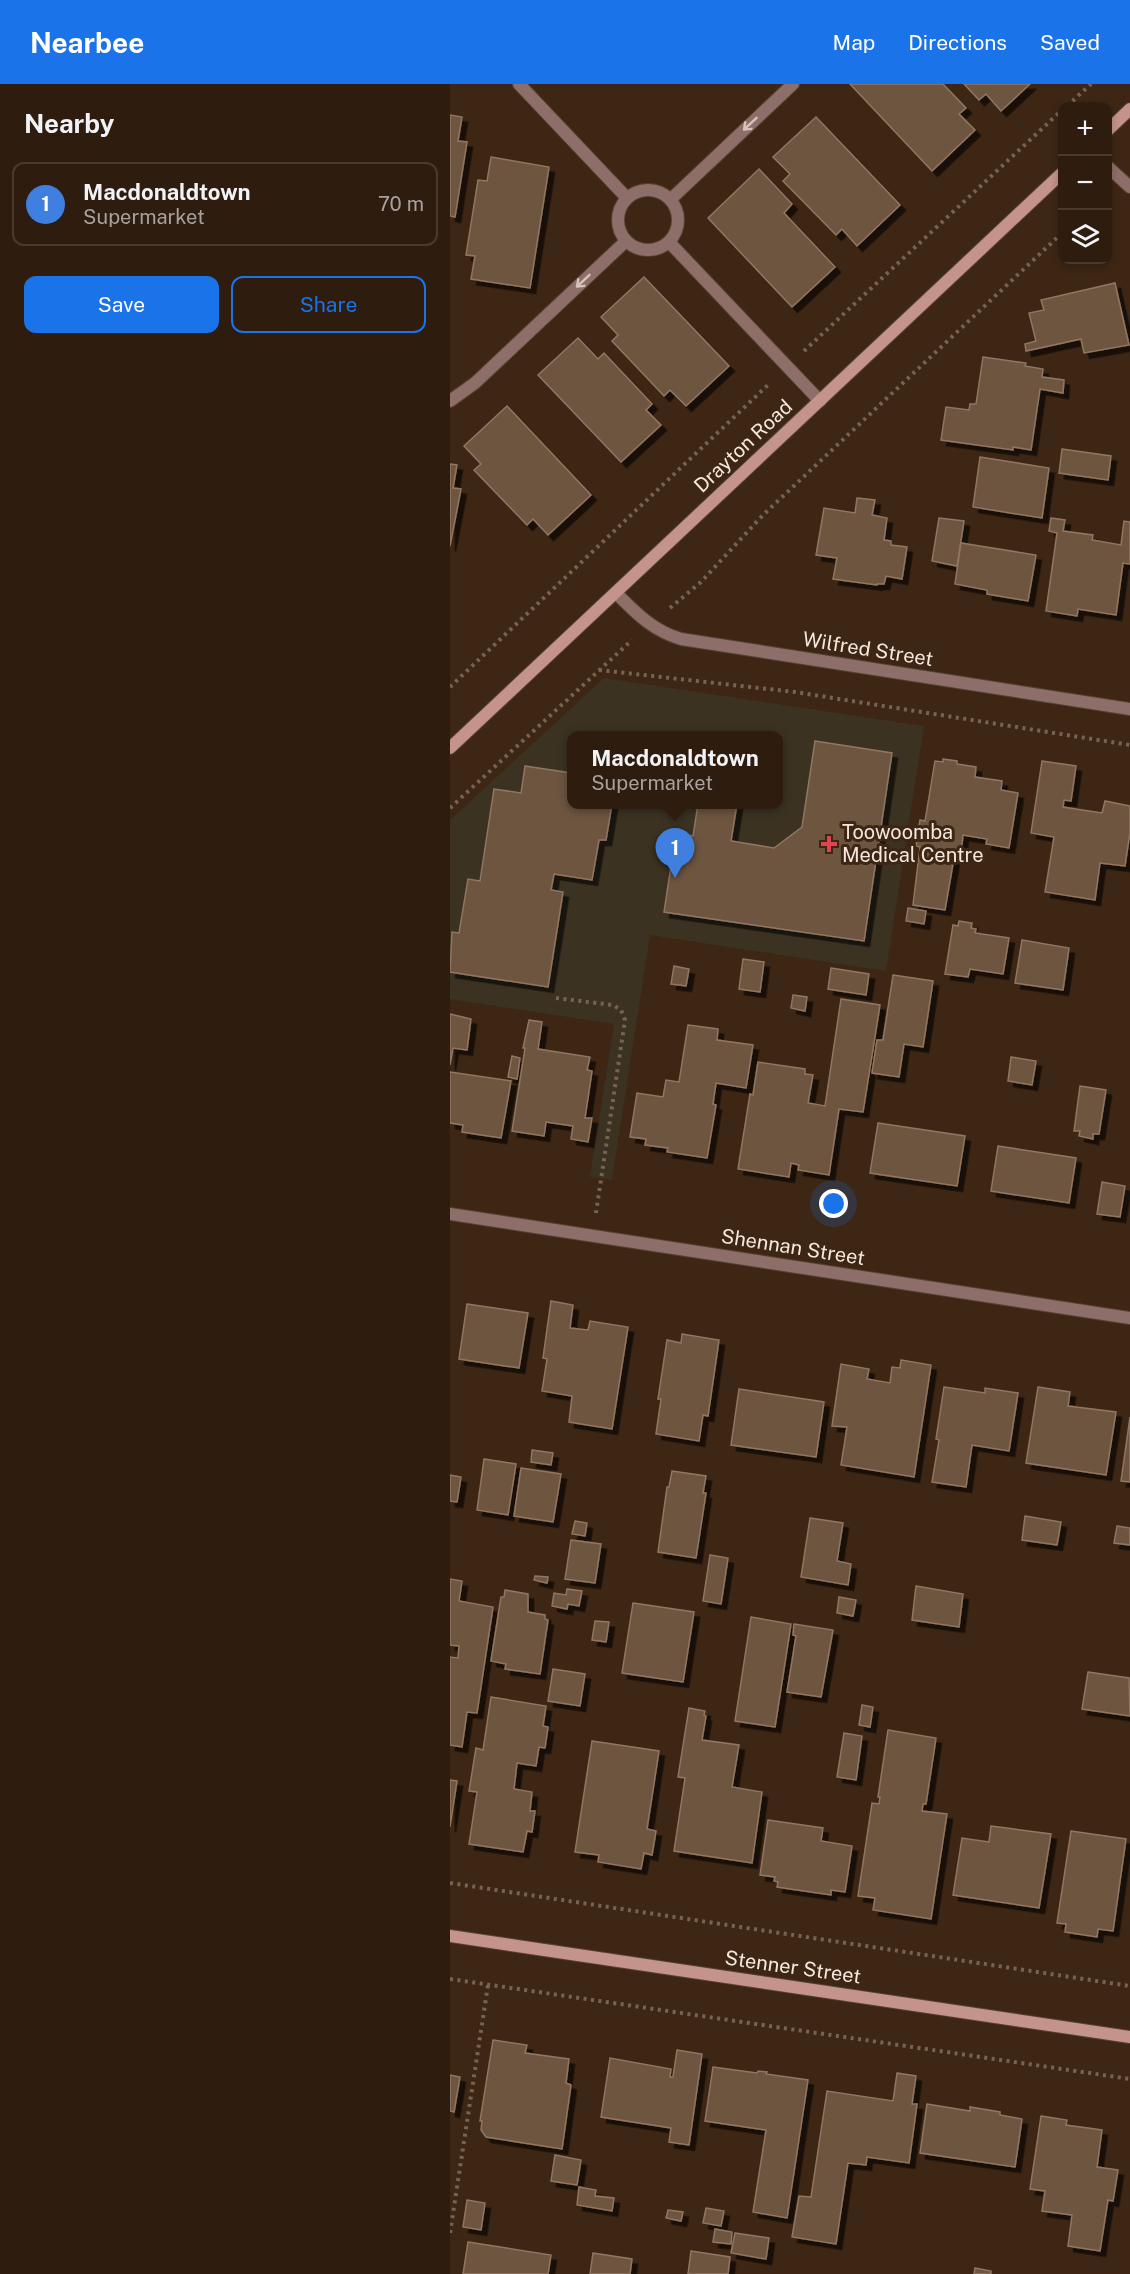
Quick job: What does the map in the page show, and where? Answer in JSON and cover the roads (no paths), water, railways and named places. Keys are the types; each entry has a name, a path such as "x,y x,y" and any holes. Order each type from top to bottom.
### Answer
{"main road":[{"path":"1112,125 1130,109"},
{"name":"Drayton Road","path":"450,748 1058,177"},
{"name":"Stenner Street","path":"450,1936 1130,2037"}],"street":[{"path":"519,84 627,198"},
{"path":"671,199 793,84"},
{"path":"1112,171 1130,187"},
{"path":"641,190 657,190 671,199 678,213 678,229 669,242 655,250 639,249 626,241 618,227 618,212 627,198 641,190"},
{"path":"450,401 475,383 626,241"},
{"path":"669,242 820,400"},
{"name":"Wilfred Street","path":"616,593 650,624 669,636 692,642 1130,709"},
{"name":"Shennan Street","path":"450,1214 1130,1318"}],"place":[{"name":"Toowoomba Medical Centre","path":"829,844"},
{"name":"Macdonaldtown","path":"675,878"}]}
